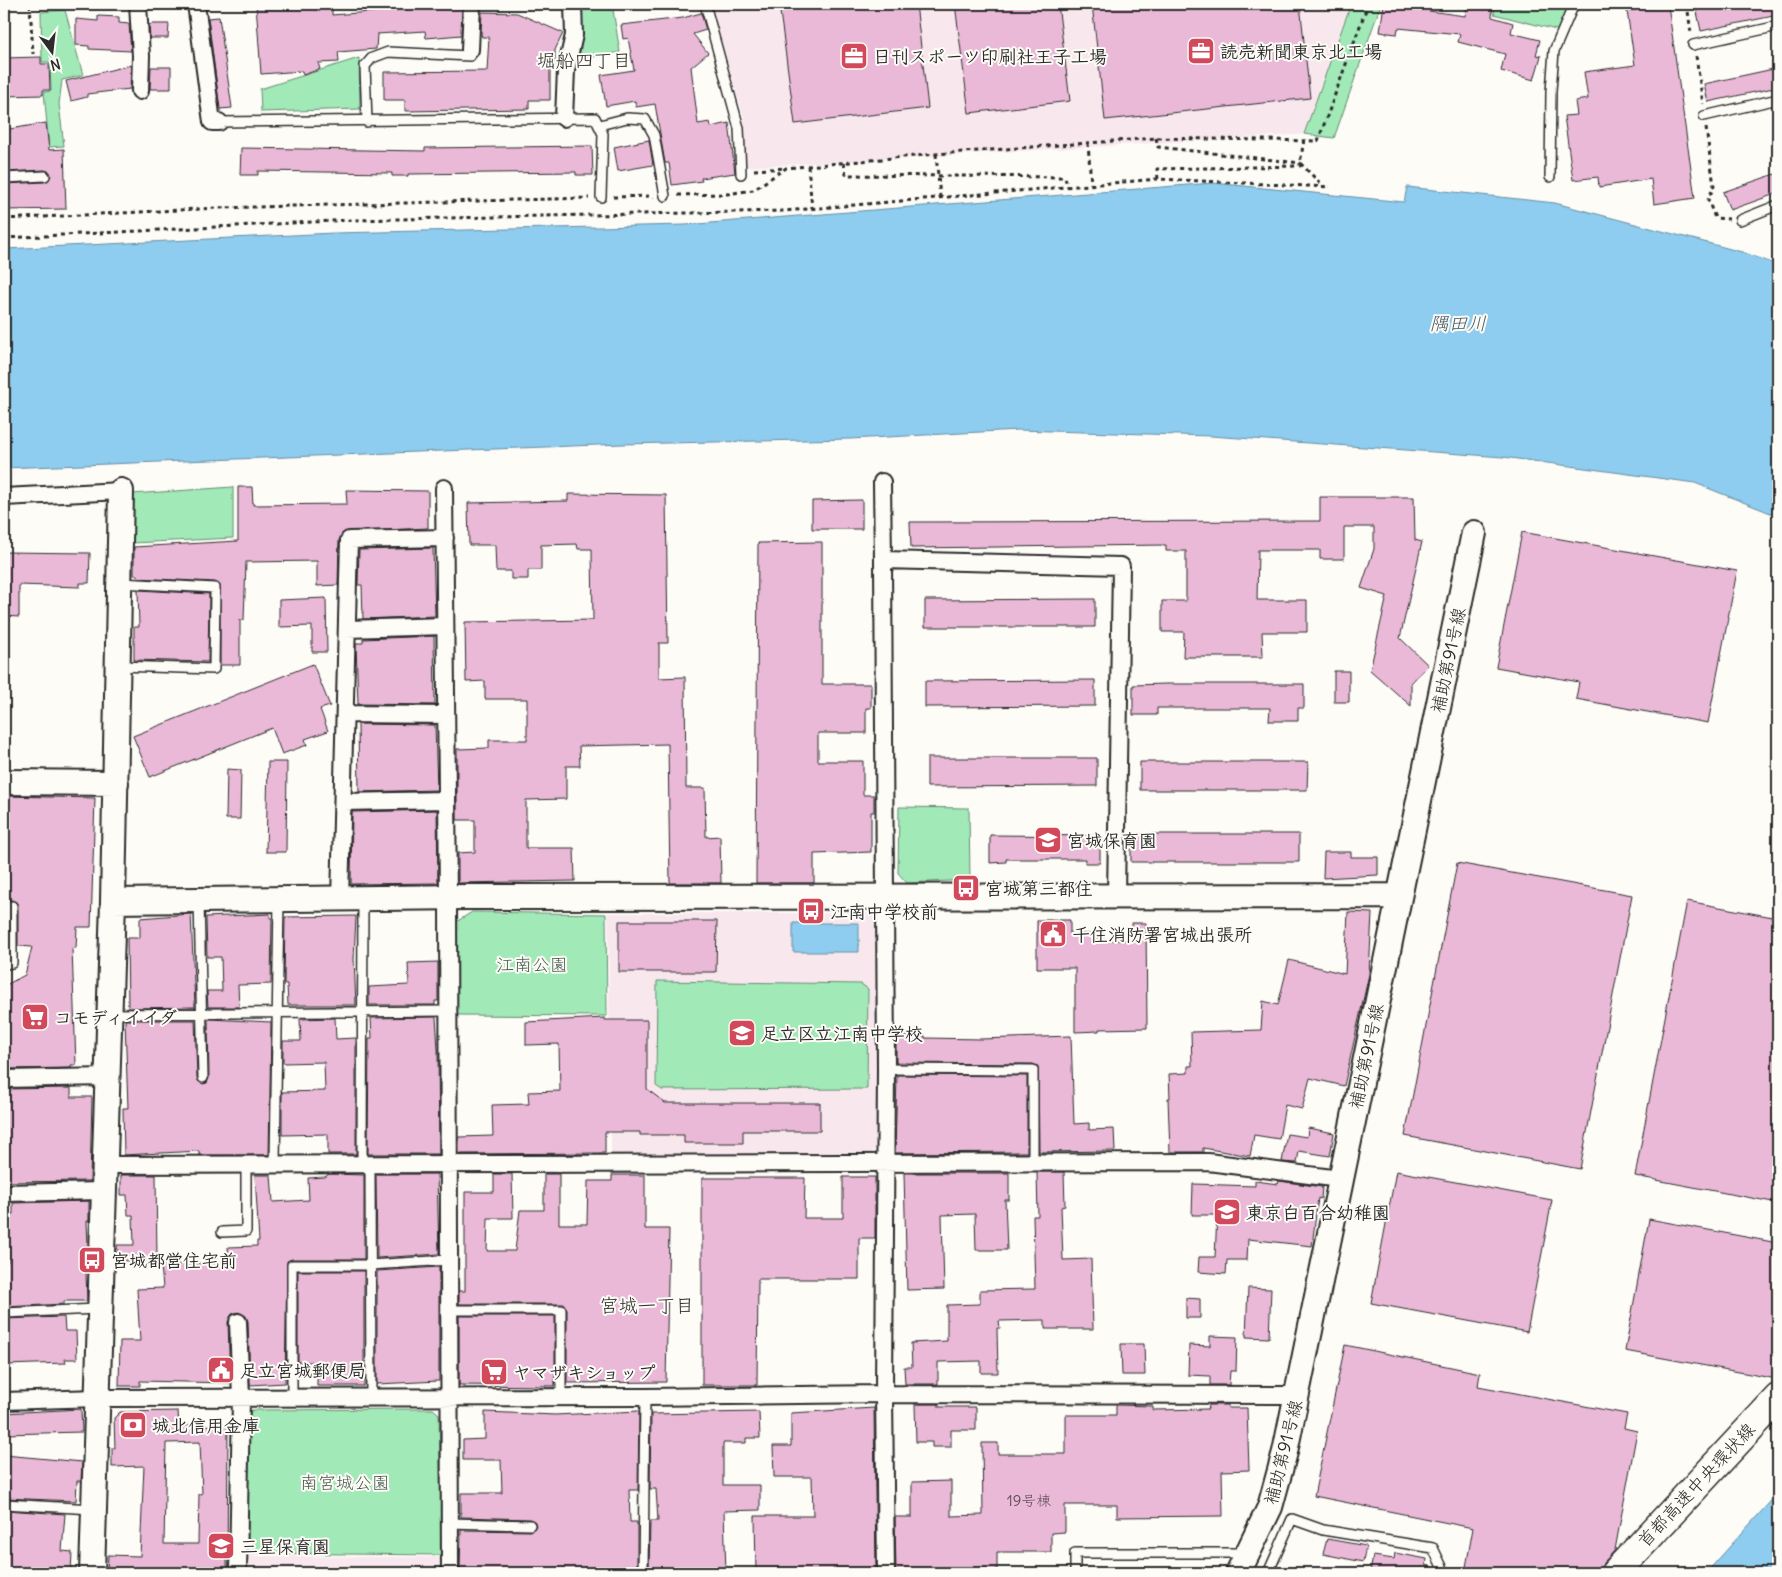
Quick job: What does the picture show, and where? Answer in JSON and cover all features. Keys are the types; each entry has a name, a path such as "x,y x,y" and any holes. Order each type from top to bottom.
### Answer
{"highway":[{"name":"首都高速中央環状線","path":"1615,1573 1778,1398"},
{"name":"首都高速中央環状線","path":"1625,1573 1778,1408"}],"street":[{"path":"138,4 141,56 140,91"},
{"path":"196,4 212,122 219,122"},
{"path":"470,50 472,4"},
{"path":"564,118 566,70 574,35 573,4"},
{"path":"882,482 886,1069 884,1394 886,1573"},
{"path":"444,488 448,897 450,1573"},
{"path":"4,497 121,490 110,1014 92,1573"},
{"name":"補助第91号線","path":"1242,1568 1270,1507 1285,1452 1474,533"},
{"path":"340,900 349,540 445,538"},
{"path":"883,560 1121,566 1116,897"},
{"path":"347,629 445,626"},
{"path":"345,714 446,715"},
{"path":"4,782 116,783"},
{"path":"343,802 446,800"},
{"path":"113,901 364,900 448,897 1399,896"},
{"path":"4,1079 108,1077"},
{"path":"105,1165 246,1163 1208,1162 1340,1179"},
{"path":"4,1193 104,1191"},
{"path":"238,1322 241,1398 238,1573"},
{"path":"4,1401 97,1398 1298,1394"}],"lane":[{"path":"704,4 739,128 741,174"},
{"path":"1550,177 1551,91 1554,51 1574,4"},
{"path":"1693,45 1778,26"},
{"path":"367,122 365,66 372,58 388,52 470,56 470,50"},
{"path":"1704,116 1778,100"},
{"path":"219,122 367,122 594,118 600,125 603,134 601,198"},
{"path":"600,125 627,118 645,119 654,135 665,196"},
{"path":"4,178 45,176"},
{"path":"1740,220 1778,205"},
{"path":"118,666 214,668 215,588 120,583"},
{"path":"199,900 203,1078"},
{"path":"275,1163 279,900"},
{"path":"364,900 362,1164 370,1172 370,1398"},
{"path":"4,906 12,906 12,963 4,964"},
{"path":"110,1014 448,1011"},
{"path":"886,1069 1033,1070 1033,1163"},
{"path":"222,1232 246,1231 246,1163"},
{"path":"292,1398 292,1265 370,1265 449,1260"},
{"path":"4,1313 100,1309"},
{"path":"449,1310 561,1310 561,1397"},
{"path":"643,1573 645,1397"},
{"path":"4,1504 94,1509"},
{"path":"1268,1573 1292,1519 1323,1530 1433,1548 1445,1573"},
{"path":"449,1523 530,1525"},
{"path":"1075,1573 1076,1553 1242,1568"}],"path":[{"path":"30,4 33,54"},
{"path":"4,219 218,208 727,194 753,190 786,168 936,154 1156,138 1318,141 1368,4"},
{"path":"1156,138 1158,147 1300,163 1324,187"},
{"path":"1158,179 1157,169 1300,166 1304,140"},
{"path":"1088,143 1091,184"},
{"path":"936,154 940,197"},
{"path":"844,163 846,175 1065,177 1067,186"},
{"path":"808,166 812,208"}],"shaded area":[{"path":"710,4 1365,4 1311,134 746,167 744,118"},
{"name":"足立区立江南中学校","path":"608,913 869,913 876,917 876,1148 871,1154 611,1154"},
{"path":"247,1556 442,1557 442,1573 247,1573"}],"green space":[{"path":"579,4 612,4 620,52 576,60"},
{"path":"1351,4 1381,4 1334,138 1304,134"},
{"path":"1495,4 1569,4 1560,31 1494,14"},
{"path":"65,10 83,75 62,80 59,104 64,146 49,147 44,92 51,91 50,62 42,62 41,12"},
{"path":"359,58 360,109 261,112 260,89"},
{"path":"233,487 233,538 132,543 132,494"},
{"path":"899,807 969,808 970,880 907,883 898,873"},
{"name":"江南公園","path":"472,912 606,914 607,1016 456,1015 456,922"},
{"path":"657,981 861,984 868,989 867,1089 662,1090 656,1086"},
{"name":"南宮城公園","path":"433,1409 439,1414 442,1555 247,1553 249,1414 252,1410"}],"water":[{"name":"隅田川","path":"1213,183 1404,202 1407,187 1555,203 1742,252 1778,265 1778,516 1695,483 1503,457 1211,436 1018,430 850,439 623,444 4,468 4,249 334,233 685,225"},
{"path":"793,923 859,923 859,952 793,952"},
{"path":"1778,1493 1778,1573 1706,1573"}],"building":[{"path":"256,4 332,4 332,15 409,9 409,4 462,4 461,35 426,38 425,31 377,34 376,49 338,52 339,62 318,63 320,69 303,75 302,71 261,74"},
{"name":"日刊スポーツ印刷社王子工場","path":"779,4 916,4 928,108 795,124"},
{"path":"955,4 1058,4 1070,101 969,113"},
{"name":"読売新聞東京北工場","path":"1092,4 1300,4 1310,98 1105,120"},
{"path":"1384,4 1430,4 1429,11 1465,16 1467,4 1493,4 1492,17 1513,23 1511,33 1540,40 1536,55 1541,56 1534,80 1501,71 1505,54 1458,42 1460,34 1398,28 1397,34 1380,32"},
{"path":"1710,4 1778,4 1778,15 1701,31 1696,7"},
{"path":"1668,5 1695,198 1654,204 1651,179 1599,187 1598,177 1573,180 1564,116 1577,115 1575,101 1588,99 1584,72 1635,65 1627,11"},
{"path":"482,12 517,13 563,33 555,50 555,63 550,63 550,100 529,100 529,109 405,111 405,100 384,100 384,72 487,71 489,37 482,37 481,34"},
{"path":"701,13 706,30 693,34 708,53 691,67 698,124 710,122 711,127 729,123 735,173 701,178 702,181 672,185 669,163 665,163 655,104 636,107 635,101 606,106 601,75 634,70 628,38 623,39 621,25 683,18"},
{"path":"98,16 119,17 119,23 129,24 131,51 89,49 89,46 76,45 76,19 98,21"},
{"path":"219,17 232,108 220,109 208,18"},
{"path":"169,24 168,38 150,38 149,25"},
{"path":"41,57 41,64 49,64 50,90 43,90 43,95 4,96 4,58"},
{"path":"131,65 130,89 87,94 87,97 71,101 66,81"},
{"path":"151,67 171,67 171,89 150,89"},
{"path":"1778,68 1778,87 1708,102 1704,84"},
{"path":"46,123 49,150 64,149 66,209 4,210 4,184 45,182 51,176 50,172 45,170 4,172 4,130"},
{"path":"649,140 653,165 618,171 614,147"},
{"path":"592,146 593,175 576,175 576,172 408,174 408,176 392,176 392,173 258,171 258,175 240,175 241,148 425,151 425,148"},
{"path":"1778,173 1778,193 1730,210 1723,192"},
{"path":"238,487 252,487 253,505 347,504 346,490 428,491 428,528 344,532 339,540 338,585 317,586 317,561 246,562 244,620 240,620 240,665 220,665 220,585 215,582 138,578 137,575 134,575 134,547 238,541"},
{"path":"568,494 666,495 668,643 659,643 659,678 685,677 686,788 705,788 706,837 720,836 721,883 670,883 668,744 579,746 580,766 566,766 566,799 526,800 526,848 574,848 575,881 458,883 458,853 475,852 475,820 457,820 457,749 489,748 489,740 527,740 527,699 485,699 485,681 466,682 465,622 593,620 592,549 578,549 577,544 541,545 541,570 528,570 528,579 511,579 511,571 496,571 495,545 469,545 468,503 568,501"},
{"path":"1320,497 1414,497 1415,540 1422,542 1400,638 1428,665 1411,683 1411,706 1370,670 1387,596 1361,588 1374,549 1374,527 1344,527 1344,559 1320,559 1320,550 1258,550 1257,600 1307,600 1307,632 1262,632 1263,657 1183,657 1184,632 1162,632 1162,601 1186,601 1186,551 1166,551 1166,545 911,548 910,522 1320,521"},
{"path":"862,500 862,529 812,529 812,501"},
{"path":"1522,532 1737,571 1708,723 1576,699 1579,682 1496,667"},
{"path":"822,542 822,684 871,684 871,708 866,708 866,733 818,733 818,761 863,761 863,795 874,795 874,812 871,812 871,852 814,854 814,883 756,883 758,543"},
{"path":"433,548 435,616 363,619 362,585 358,585 359,550"},
{"path":"4,552 90,553 89,583 80,583 80,587 19,585 19,617 4,616"},
{"path":"138,590 209,594 208,662 134,660 134,627 139,627"},
{"path":"326,598 327,652 312,652 312,626 279,627 279,600"},
{"path":"1095,599 1095,627 925,627 925,600"},
{"path":"434,636 435,705 358,704 356,643 363,643 363,639"},
{"path":"313,664 330,706 320,709 328,731 305,739 307,745 282,754 272,728 150,777 133,736"},
{"path":"1334,671 1349,671 1349,702 1334,702"},
{"path":"1095,680 1095,706 925,707 925,681"},
{"path":"1304,684 1304,708 1298,708 1298,721 1269,721 1270,708 1157,708 1157,715 1133,715 1133,685"},
{"path":"358,724 435,725 437,790 359,792"},
{"path":"927,758 1097,758 1097,786 927,787"},
{"path":"268,762 287,762 286,852 266,852"},
{"path":"1140,762 1308,762 1307,790 1140,790"},
{"path":"227,769 241,770 240,819 226,819"},
{"path":"4,796 95,798 91,927 77,927 76,948 72,948 76,1065 71,1065 71,1068 4,1069 4,986 25,975 32,947 18,946 18,903 12,900 4,900"},
{"path":"437,810 438,883 351,884 352,812"},
{"path":"1131,834 1299,834 1299,862 1131,862"},
{"path":"990,835 1100,836 1100,863 1085,863 1085,859 1006,859 1006,862 990,863"},
{"path":"1324,852 1351,852 1351,857 1378,857 1378,875 1323,878"},
{"path":"1457,863 1632,895 1580,1169 1405,1136"},
{"path":"1687,901 1778,918 1778,1203 1635,1176"},
{"path":"1348,912 1372,913 1369,974 1344,1086 1310,1078 1302,1109 1285,1105 1279,1139 1254,1135 1250,1156 1203,1148 1203,1152 1170,1152 1169,1074 1188,1073 1188,1066 1192,1066 1191,1032 1261,1030 1263,1001 1278,1005 1289,960 1345,974"},
{"path":"191,914 195,1007 128,1008 127,938 140,938 140,918"},
{"path":"270,914 270,918 272,918 271,984 238,985 239,1007 208,1007 207,991 222,991 221,957 207,957 206,917"},
{"path":"356,916 354,959 356,1005 288,1005 287,984 284,984 285,917"},
{"path":"1037,920 1070,920 1070,934 1099,934 1099,940 1133,940 1132,923 1146,923 1147,1028 1099,1029 1099,1031 1075,1032 1075,968 1037,968"},
{"path":"619,921 717,921 716,972 619,972"},
{"path":"438,962 438,1001 435,1001 435,1005 369,1005 369,987 409,985 408,963"},
{"path":"436,1017 439,1154 368,1154 369,1038 372,1038 371,1018"},
{"path":"335,1018 336,1039 356,1038 356,1154 328,1154 328,1134 282,1135 282,1092 325,1091 324,1062 283,1063 283,1041 301,1041 300,1019"},
{"path":"605,1018 605,1020 647,1020 647,1089 665,1103 820,1103 820,1131 743,1131 743,1143 684,1143 684,1135 640,1135 640,1132 605,1132 605,1153 459,1154 459,1137 493,1136 492,1105 529,1104 528,1092 560,1091 559,1044 526,1045 526,1022"},
{"path":"208,1019 271,1022 269,1155 199,1155 199,1151 124,1155 123,1108 128,1108 125,1020 195,1020 197,1078 203,1084 207,1083 209,1078"},
{"path":"925,1036 925,1038 981,1039 1071,1036 1074,1124 1089,1123 1089,1130 1114,1129 1115,1151 1039,1152 1038,1066 1033,1064 896,1063 896,1037"},
{"path":"897,1075 1027,1076 1027,1152 895,1153"},
{"path":"71,1088 71,1097 92,1097 90,1181 4,1182 4,1089"},
{"path":"1308,1128 1334,1133 1330,1156 1299,1151 1297,1163 1282,1162 1287,1134 1307,1137"},
{"path":"1396,1171 1552,1200 1527,1332 1371,1303"},
{"path":"1037,1172 1064,1172 1065,1206 1061,1207 1063,1260 1091,1259 1093,1329 1045,1329 1045,1320 999,1321 1000,1328 997,1328 998,1373 981,1373 981,1361 938,1362 938,1384 905,1384 904,1367 912,1367 911,1343 947,1341 947,1305 980,1304 980,1290 1035,1289 1033,1216 1038,1216"},
{"path":"904,1173 1009,1173 1009,1200 1005,1200 1007,1250 976,1250 975,1214 942,1215 944,1289 907,1290"},
{"path":"329,1174 364,1175 364,1259 292,1259 287,1261 285,1383 250,1385 248,1321 246,1316 238,1312 232,1314 228,1322 230,1383 140,1381 140,1386 119,1386 120,1341 140,1341 137,1289 163,1288 161,1265 229,1262 228,1247 257,1246 257,1241 259,1241 255,1175 271,1175 273,1202 309,1200 308,1178 325,1177"},
{"path":"376,1174 437,1174 439,1254 377,1258"},
{"path":"494,1174 512,1174 513,1218 488,1218 487,1251 515,1251 520,1210 544,1210 544,1174 559,1174 559,1224 587,1224 588,1181 612,1181 612,1175 645,1175 645,1229 669,1229 666,1382 567,1383 567,1310 564,1304 459,1304 459,1291 465,1291 465,1192 494,1192"},
{"path":"121,1175 156,1175 157,1260 118,1261 117,1245 134,1245 133,1215 128,1215 127,1195 121,1195"},
{"path":"843,1177 875,1177 875,1238 859,1238 859,1279 758,1279 757,1385 702,1385 702,1178 805,1178 804,1218 843,1218"},
{"path":"1255,1181 1278,1184 1279,1181 1322,1187 1321,1199 1318,1198 1312,1246 1248,1239 1247,1260 1227,1260 1226,1274 1198,1272 1199,1257 1215,1257 1217,1215 1192,1215 1193,1184 1255,1186"},
{"path":"89,1201 89,1221 87,1221 88,1246 85,1246 87,1301 64,1301 64,1304 4,1307 4,1262 8,1262 6,1214 13,1214 13,1203"},
{"path":"1649,1219 1778,1243 1777,1379 1625,1351"},
{"path":"439,1267 439,1381 377,1384 377,1271"},
{"path":"298,1271 364,1271 364,1386 317,1386 317,1362 298,1362"},
{"path":"1248,1288 1271,1289 1269,1338 1246,1337"},
{"path":"1186,1298 1200,1299 1200,1318 1186,1318"},
{"path":"459,1316 555,1316 555,1386 459,1385"},
{"path":"64,1317 65,1331 76,1331 77,1359 65,1359 66,1363 4,1365 4,1319"},
{"path":"1210,1336 1237,1337 1236,1371 1230,1371 1229,1385 1210,1385 1210,1376 1188,1375 1189,1345 1210,1346"},
{"path":"1121,1344 1144,1344 1145,1375 1122,1375"},
{"path":"1345,1345 1480,1373 1478,1386 1627,1414 1624,1428 1637,1431 1615,1550 1603,1563 1600,1573 1497,1573 1466,1567 1473,1528 1314,1496"},
{"path":"915,1404 939,1404 939,1407 976,1407 976,1430 951,1430 951,1447 932,1447 932,1442 916,1442"},
{"path":"1116,1405 1153,1406 1153,1410 1208,1409 1209,1405 1247,1408 1249,1470 1222,1471 1223,1516 1117,1517 1117,1505 1065,1505 1065,1532 1051,1533 1051,1552 997,1552 997,1573 896,1573 895,1517 912,1517 912,1482 951,1481 951,1516 983,1515 982,1443 998,1443 998,1454 1066,1454 1066,1415 1116,1415"},
{"path":"874,1408 876,1573 756,1573 755,1516 813,1516 812,1477 774,1477 773,1446 791,1446 791,1413"},
{"path":"81,1409 82,1432 4,1434 4,1413"},
{"path":"178,1411 179,1426 228,1425 227,1573 107,1573 108,1555 140,1556 144,1466 112,1467 112,1448 115,1448 114,1418 120,1412","holes":["200,1442 202,1494 199,1494 198,1544 164,1544 166,1443"]},
{"path":"639,1411 638,1490 629,1490 630,1522 637,1522 637,1573 460,1573 461,1530 530,1531 536,1526 535,1522 530,1519 461,1517 461,1493 502,1493 501,1460 463,1460 463,1440 485,1439 485,1412 555,1415"},
{"path":"759,1412 760,1438 746,1438 746,1443 723,1443 723,1485 760,1485 760,1510 724,1511 726,1573 649,1573 650,1521 658,1521 656,1489 650,1489 651,1414"},
{"path":"4,1455 82,1462 81,1481 77,1481 76,1501 4,1498"},
{"path":"4,1510 65,1514 62,1551 72,1552 71,1573 4,1570"},
{"path":"1327,1539 1366,1546 1363,1562 1323,1554"},
{"path":"1395,1553 1427,1559 1426,1565 1430,1566 1429,1573 1370,1573 1373,1556 1394,1559"}],"place":[{"name":"読売新聞東京北工場","path":"1201,51"},
{"name":"日刊スポーツ印刷社王子工場","path":"854,56"},
{"name":"宮城保育園","path":"1048,840"},
{"name":"宮城第三都住","path":"966,888"},
{"name":"江南中学校前","path":"811,911"},
{"name":"千住消防署宮城出張所","path":"1053,934"},
{"name":"コモディイイダ","path":"35,1017"},
{"name":"足立区立江南中学校","path":"742,1033"},
{"name":"東京白百合幼稚園","path":"1227,1212"},
{"name":"宮城都営住宅前","path":"92,1260"},
{"name":"足立宮城郵便局","path":"221,1370"},
{"name":"ヤマザキショップ","path":"494,1372"},
{"name":"城北信用金庫","path":"133,1425"},
{"name":"三星保育園","path":"221,1546"}],"district":[{"name":"堀船四丁目","path":"584,60"},
{"name":"宮城一丁目","path":"647,1305"}]}
